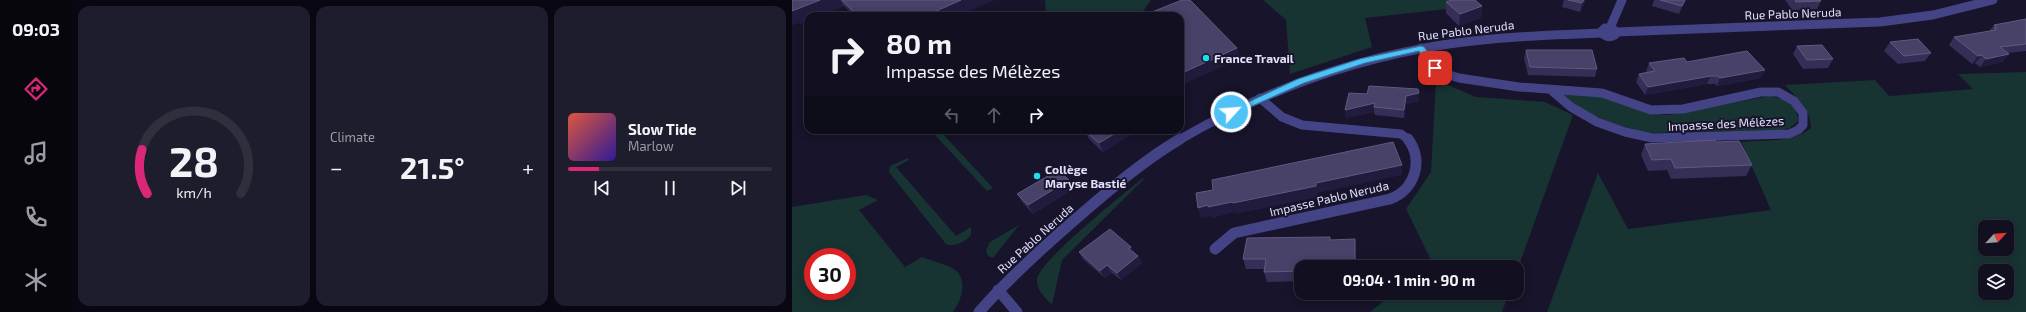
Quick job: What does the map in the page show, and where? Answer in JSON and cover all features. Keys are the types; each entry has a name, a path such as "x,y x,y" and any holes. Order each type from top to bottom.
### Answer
{"street":[{"path":"1609,31 1622,0"},
{"name":"Rue Pablo Neruda","path":"979,312 1016,271 1085,210 1149,161 1191,132 1260,98 1301,81 1350,64 1421,48 1500,37 1609,31 1880,22 1933,15 1993,0"},
{"name":"Impasse des Mélèzes","path":"1421,48 1435,68 1443,73 1459,78 1551,90 1602,93 1639,106 1660,111 1683,109 1761,92 1772,92 1781,94 1796,104 1803,113 1805,119 1804,125 1795,132 1782,135 1652,138 1635,135 1602,123 1558,98 1551,90"},
{"name":"Impasse Pablo Neruda","path":"1215,249 1234,233 1390,199 1401,193 1410,183 1415,171 1416,149 1408,138 1401,134 1302,125 1282,117 1260,98"},
{"path":"998,290 1017,312"}],"green space":[{"path":"1045,0 1151,0 1143,12 1046,12"},
{"path":"1263,0 1462,0 1483,5 1365,18 1372,47 1290,74 1286,20"},
{"path":"2026,72 2026,312 1547,312 1598,173 1628,229 1771,210 1741,142 1778,140 1796,136 1811,128 1809,116 1806,110 1785,85 1875,80 1889,96 1973,89 1958,74"},
{"path":"1436,80 1476,97 1545,102 1573,115 1521,260 1431,260 1406,209 1431,172"},
{"path":"1564,94 1598,95 1616,100 1641,110 1668,115 1770,96 1780,98 1789,103 1796,111 1798,121 1790,128 1782,130 1648,133 1625,127 1593,115 1572,103 1563,96"},
{"path":"933,134 943,134 993,188 987,191"},
{"path":"908,158 909,160 896,167 956,236 971,227 971,235 966,240 953,245 946,244 889,172 890,166"},
{"path":"1143,178 1144,179 1062,260 1052,305 1038,287 1037,279 1041,270 1084,227"},
{"path":"866,195 878,200 859,210 905,267 922,257 949,266 961,277 961,295 953,312 792,312 792,207"},
{"path":"1019,225 993,258 988,256 986,250 990,242"},
{"path":"1385,300 1506,300 1502,312 1370,312"}],"building":[{"path":"792,0 820,0 792,11"},
{"path":"842,0 961,0 934,12 854,12"},
{"path":"1182,0 1190,0 1237,48 1184,72 1184,12 1152,12"},
{"path":"1452,0 1475,0 1482,6 1460,14 1446,2"},
{"path":"1568,0 1584,0 1582,3"},
{"path":"1660,0 1685,0 1682,6"},
{"path":"1795,0 1820,0 1821,1 1796,2"},
{"path":"2026,19 2026,44 2000,47 2009,54 1986,59 1982,55 1978,56 1954,37 1996,30 1994,28 1997,28 1994,25"},
{"path":"1918,39 1931,53 1904,56 1890,42"},
{"path":"1822,45 1833,59 1807,60 1797,46"},
{"path":"1526,50 1592,50 1597,69 1530,67"},
{"path":"1747,51 1765,70 1720,78 1718,76 1711,76 1648,87 1639,74 1655,71 1649,63 1684,58 1687,62"},
{"path":"1369,86 1418,89 1419,93 1406,96 1404,110 1374,107 1375,103 1345,110 1349,93 1367,94"},
{"path":"1088,134 1114,134 1099,143"},
{"path":"1715,140 1716,142 1739,141 1752,165 1675,168 1671,159 1652,160 1645,144"},
{"path":"1393,142 1402,165 1316,183 1316,186 1233,203 1208,207 1208,205 1198,208 1196,193 1213,190 1212,180"},
{"path":"1058,170 1069,180 1028,205 1017,194"},
{"path":"1110,229 1131,247 1129,249 1138,256 1117,273 1107,265 1100,271 1079,252"},
{"path":"1330,237 1330,240 1355,239 1355,260 1294,260 1294,271 1264,272 1266,259 1243,259 1247,238"}],"place":[{"name":"France Travail","path":"1206,58"},
{"name":"Collège Maryse Bastié","path":"1037,176"}],"route":[{"path":"1231,112 1279,89 1301,81 1332,70 1392,54 1421,48 1426,58 1435,68"}]}
